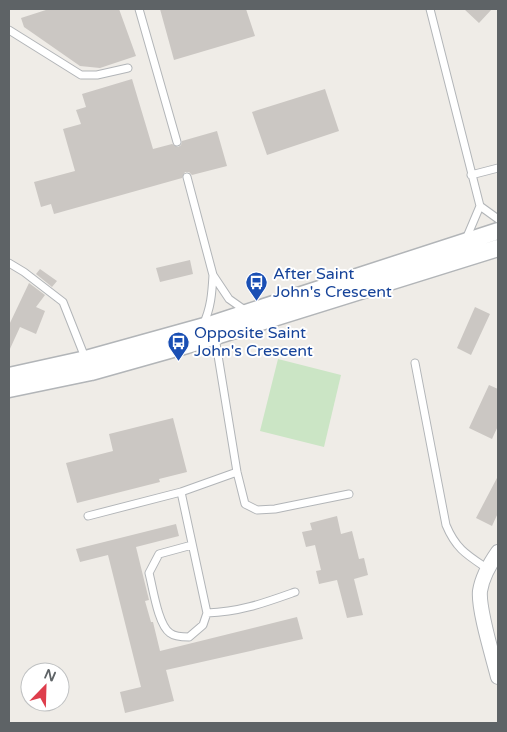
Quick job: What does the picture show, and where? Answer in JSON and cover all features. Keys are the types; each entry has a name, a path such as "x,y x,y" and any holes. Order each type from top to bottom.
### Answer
{"street":[{"path":"209,329 248,312 465,242 498,229"},
{"path":"9,390 209,329 498,248"},
{"path":"9,376 89,365"},
{"path":"497,669 481,606 480,592 488,569 498,552"}],"lane":[{"path":"139,9 177,142"},
{"path":"430,9 480,206 498,229"},
{"path":"9,30 81,75 97,75 128,68"},
{"path":"471,176 498,168"},
{"path":"187,177 213,275 229,299 248,312"},
{"path":"465,242 480,206"},
{"path":"9,263 63,302 89,365"},
{"path":"213,275 209,329 245,504 257,510 275,509 349,494"},
{"path":"416,363 446,525 452,540 466,554 488,569"},
{"path":"88,516 181,492 237,472"},
{"path":"181,492 207,613 203,625 190,637 181,637 170,634 160,618 149,573 159,554 192,545"},
{"path":"207,613 229,612 255,606 294,592"}],"green space":[{"path":"278,359 341,375 324,447 260,431"}],"building":[{"path":"49,9 119,9 136,56 100,68 80,66 24,27 21,18"},
{"path":"160,9 246,9 255,36 174,60"},
{"path":"464,9 492,9 479,23"},
{"path":"132,79 153,149 172,144 178,147 182,141 217,131 227,166 192,175 189,172 185,172 182,178 54,214 51,204 41,207 34,182 75,171 63,129 81,124 76,110 86,107 82,94"},
{"path":"325,89 339,131 267,155 252,112"},
{"path":"190,260 193,274 160,282 156,268"},
{"path":"40,269 57,281 52,287 36,274"},
{"path":"29,283 45,295 36,307 45,311 36,334 20,327 9,351 9,325"},
{"path":"475,307 490,314 471,355 457,348"},
{"path":"489,385 498,389 498,426 492,439 469,428"},
{"path":"173,418 187,472 159,479 160,482 77,503 66,463 113,451 109,434"},
{"path":"498,476 498,513 492,526 476,518"},
{"path":"337,516 341,534 352,531 359,559 364,558 368,575 354,579 363,615 347,618 337,580 319,584 316,571 321,570 315,545 306,547 302,532 312,530 310,523"},
{"path":"176,524 179,536 136,547 149,600 145,601 151,622 153,622 160,651 297,617 303,639 166,670 174,701 125,713 120,692 141,687 108,555 80,562 76,549"}],"place":[{"name":"After Saint John's Crescent","path":"257,302"},
{"name":"Opposite Saint John's Crescent","path":"178,361"}]}
